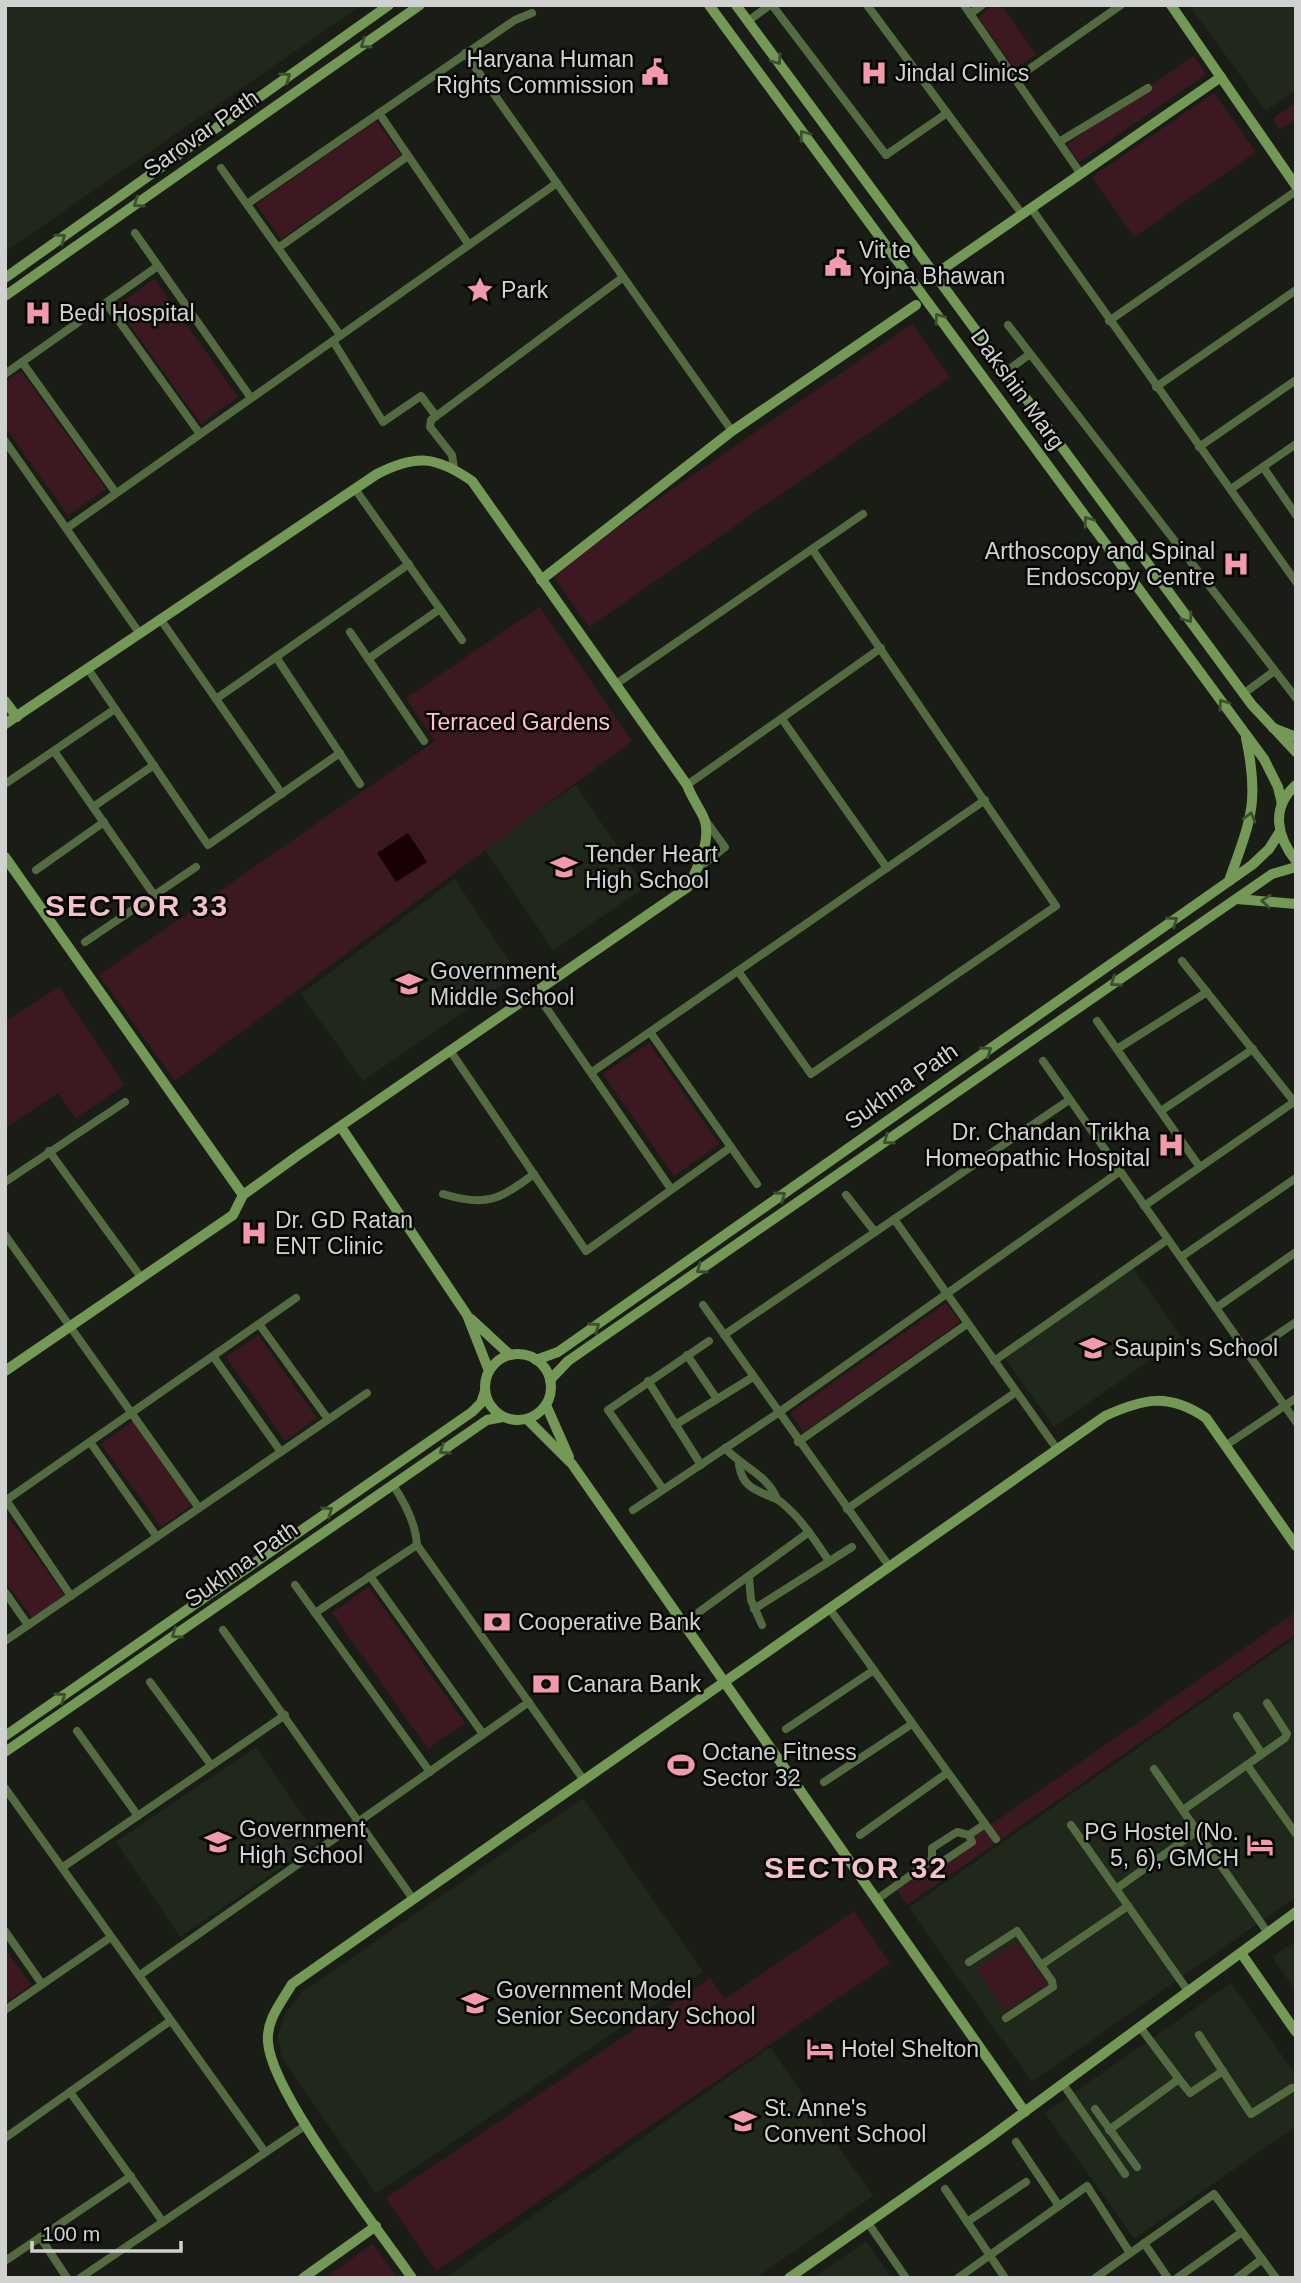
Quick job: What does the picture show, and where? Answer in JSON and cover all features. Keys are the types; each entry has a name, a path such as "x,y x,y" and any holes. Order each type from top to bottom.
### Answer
{"street":[{"name":"Sarovar Path","path":"5,278 389,5"},
{"name":"Sarovar Path","path":"5,296 421,5"},
{"name":"Dakshin Marg","path":"709,5 1245,733 1269,768 1282,804"},
{"name":"Dakshin Marg","path":"736,5 1243,694 1270,727 1296,752"},
{"path":"748,21 771,5 886,155 947,113"},
{"path":"867,5 947,113 1026,211 1109,321 1296,582"},
{"path":"964,5 1081,174"},
{"path":"970,14 982,5"},
{"path":"1015,79 1121,5"},
{"path":"1109,321 1296,188 1171,5"},
{"path":"247,204 515,19 532,13"},
{"path":"465,53 732,432"},
{"path":"940,271 1221,77"},
{"path":"1059,142 1148,88"},
{"path":"379,113 469,244"},
{"path":"278,248 408,156"},
{"path":"221,168 278,248 336,338 383,422 421,396 436,416"},
{"path":"66,528 557,183"},
{"path":"135,233 251,398"},
{"path":"5,373 158,266"},
{"path":"454,468 452,455 430,427 431,420 622,278"},
{"path":"1156,387 1296,289"},
{"path":"106,303 200,434"},
{"path":"541,580 732,432 916,305"},
{"path":"1008,326 1273,672 1296,698"},
{"path":"1011,368 1030,354"},
{"path":"22,362 116,493"},
{"path":"1199,447 1296,380"},
{"path":"5,441 140,634"},
{"path":"1231,489 1296,444"},
{"path":"5,724 355,489 402,461 425,459 454,468 472,481 687,785 704,818 724,847 697,869"},
{"path":"1263,467 1294,509"},
{"path":"355,489 462,640"},
{"path":"616,684 863,514"},
{"path":"738,971 811,1074 1056,906 812,549"},
{"path":"216,699 409,565"},
{"path":"368,659 440,609"},
{"path":"161,620 282,794"},
{"path":"350,632 424,741"},
{"path":"687,785 881,649"},
{"path":"276,657 360,784"},
{"path":"88,669 208,845 340,753"},
{"path":"1243,694 1273,672"},
{"path":"5,701 17,717"},
{"path":"5,785 115,709"},
{"path":"782,719 887,868"},
{"path":"1270,727 1296,737"},
{"path":"1229,881 1254,806 1255,782 1245,733"},
{"path":"54,751 154,895"},
{"path":"93,807 154,765"},
{"path":"1296,785 1282,804 1279,833 1296,861"},
{"path":"592,1072 985,800"},
{"path":"5,1371 140,1276 233,1215 243,1195 688,887 703,854 704,818"},
{"path":"36,870 104,822"},
{"name":"Sukhna Path","path":"536,1360 558,1352 1229,881 1269,849 1279,833"},
{"path":"5,857 243,1195"},
{"path":"85,943 196,867"},
{"name":"Sukhna Path","path":"550,1380 568,1361 1272,874 1296,867"},
{"path":"1237,899 1296,904"},
{"path":"1144,1206 1295,1103 1182,961"},
{"path":"1117,1049 1206,992"},
{"path":"537,993 671,1189"},
{"path":"1097,1021 1199,1166"},
{"path":"650,1032 757,1184"},
{"path":"1161,1111 1253,1049"},
{"path":"451,1052 586,1251 731,1147"},
{"path":"1043,1061 1296,1422"},
{"path":"724,1335 1069,1100"},
{"path":"5,1182 125,1101"},
{"path":"341,1127 467,1315 489,1371"},
{"path":"49,1151 140,1276"},
{"path":"633,1510 778,1413 1119,1172"},
{"path":"443,1194 470,1203 497,1199 534,1174"},
{"path":"1181,1257 1294,1182"},
{"path":"846,1195 875,1232"},
{"path":"894,1219 1058,1449"},
{"path":"5,1235 9,1247 69,1325 199,1508"},
{"path":"994,1361 1167,1240"},
{"path":"1216,1308 1296,1252"},
{"path":"71,1596 6,1501 296,1298"},
{"path":"703,1305 798,1442 889,1566"},
{"path":"467,1315 510,1355"},
{"path":"1249,1354 1296,1322"},
{"path":"259,1324 328,1419"},
{"path":"798,1442 967,1324"},
{"path":"663,1489 608,1413 610,1406 709,1340"},
{"path":"572,1464 546,1405 550,1380 544,1367 536,1360 522,1355 510,1355 498,1361 489,1371 485,1391 492,1407 503,1417 527,1419 572,1464 1025,2112"},
{"path":"687,1355 717,1399"},
{"path":"213,1356 281,1452"},
{"path":"675,1425 753,1377"},
{"path":"648,1381 701,1465"},
{"name":"Sukhna Path","path":"5,1736 472,1412 481,1403 485,1391"},
{"path":"847,1509 1016,1392"},
{"path":"5,1641 366,1393"},
{"path":"1225,1446 1296,1398"},
{"path":"412,2278 306,2124 272,2064 268,2042 269,2023 292,1984 1105,1416 1134,1402 1154,1400 1187,1405 1206,1418 1291,1529 1296,1546"},
{"path":"527,1419 546,1405"},
{"name":"Sukhna Path","path":"5,1752 487,1420 503,1417"},
{"path":"90,1442 158,1536"},
{"path":"725,1448 739,1465 766,1480 777,1499 809,1532 830,1561"},
{"path":"739,1465 741,1476 748,1486 759,1494 777,1499"},
{"path":"393,1485 407,1509 417,1545 583,1779"},
{"path":"699,1612 809,1532"},
{"path":"315,1613 417,1545"},
{"path":"754,1609 852,1546"},
{"path":"370,1576 483,1734"},
{"path":"750,1577 754,1609 762,1625"},
{"path":"295,1585 430,1772"},
{"path":"5,1592 28,1625"},
{"path":"829,1608 996,1839"},
{"path":"223,1630 413,1899"},
{"path":"786,1729 874,1670"},
{"path":"150,1682 211,1765"},
{"path":"140,1975 529,1702"},
{"path":"1183,1810 1287,1734 1267,1703"},
{"path":"64,1867 285,1715"},
{"path":"1237,1716 1262,1754"},
{"path":"824,1782 912,1724"},
{"path":"77,1731 138,1816"},
{"path":"1247,1765 1296,1834"},
{"path":"1154,1769 1268,1933"},
{"path":"860,1835 947,1773"},
{"path":"5,1788 265,2152"},
{"path":"932,1860 932,1848 957,1832 969,1835 985,1824"},
{"path":"1071,1825 1188,1991"},
{"path":"1116,1889 1197,1831"},
{"path":"932,1860 939,1864 972,1842 969,1835"},
{"path":"876,1900 932,1860"},
{"path":"1041,1965 1128,1906"},
{"path":"789,2278 1025,2112 1296,1912"},
{"path":"5,1931 42,1984"},
{"path":"969,1962 1017,1931 1041,1965 1053,1987 1006,2018"},
{"path":"5,2010 111,1937"},
{"path":"1241,1953 1296,2032"},
{"path":"5,2138 170,2021"},
{"path":"1140,2027 1190,2094 1223,2071"},
{"path":"1199,2035 1251,2114 1292,2088"},
{"path":"1109,2130 1179,2079"},
{"path":"1063,2084 1125,2174"},
{"path":"70,2092 163,2222"},
{"path":"1095,2109 1137,2167"},
{"path":"80,2278 306,2124"},
{"path":"1016,2142 1059,2206"},
{"path":"5,2261 131,2176"},
{"path":"967,2222 1026,2182"},
{"path":"958,2278 1087,2186 1130,2253"},
{"path":"945,2189 1005,2278"},
{"path":"1095,2278 1214,2194 1276,2278"},
{"path":"867,2223 906,2278"},
{"path":"303,2278 376,2226"},
{"path":"1177,2278 1242,2232"},
{"path":"40,2237 67,2278"},
{"path":"1144,2243 1168,2278"},
{"path":"1237,2278 1262,2259"}],"shaded area":[{"path":"5,5 362,5 5,252"},
{"path":"1189,5 1296,5 1296,90 1266,111"},
{"name":"Tender Heart High School","path":"576,785 645,887 553,950 484,848"},
{"path":"408,833 427,862 396,882 377,853"},
{"name":"Government Middle School","path":"455,879 518,974 363,1081 301,994"},
{"name":"Saupin's School","path":"1133,1268 1182,1338 1054,1427 1005,1358"},
{"path":"1296,1637 1296,1897 1032,2082 909,1908"},
{"name":"Government High School","path":"256,1747 320,1841 180,1937 116,1842"},
{"name":"Government Model Senior Secondary School","path":"583,1798 703,1972 376,2194 281,2057 278,2035 285,2014 302,1992"},
{"path":"1296,1941 1296,1991 1272,1957"},
{"path":"1231,1983 1296,2075 1296,2126 1134,2239 1045,2113"},
{"name":"St. Anne's Convent School","path":"770,2047 873,2196 756,2278 445,2278"},
{"path":"866,2241 892,2278 813,2278"}],"green space":[{"path":"994,5 1001,5 1036,54 1015,69 978,17"},
{"path":"1194,56 1206,74 1079,162 1067,144"},
{"path":"1214,93 1256,152 1134,237 1092,177"},
{"path":"1296,103 1296,120 1279,130 1273,118"},
{"path":"376,121 401,155 281,239 256,204"},
{"path":"154,279 238,397 201,424 116,306"},
{"path":"912,324 950,377 589,627 551,573"},
{"path":"21,371 106,489 68,515 5,427 5,382"},
{"name":"Terraced Gardens","path":"540,607 632,741 175,1081 99,975 435,741 406,698"},
{"path":"59,987 125,1085 76,1118 58,1093 5,1128 5,1022"},
{"path":"649,1043 719,1144 674,1176 603,1074"},
{"path":"946,1303 960,1322 804,1432 790,1413"},
{"path":"258,1335 317,1418 285,1441 226,1357"},
{"path":"133,1421 193,1504 161,1527 101,1444"},
{"path":"5,1513 64,1595 32,1618 5,1581"},
{"path":"369,1587 465,1723 428,1749 332,1613"},
{"path":"1296,1612 1296,1634 907,1905 897,1890"},
{"path":"854,1911 890,1963 436,2271 386,2198 710,1978 725,1999"},
{"path":"1017,1942 1047,1984 1005,2011 976,1969"},
{"path":"5,1948 31,1985 5,2003"},
{"path":"373,2244 397,2278 325,2278"}],"place":[{"name":"Haryana Human Rights Commission","path":"655,72"},
{"name":"Jindal Clinics","path":"874,73"},
{"name":"Vit te Yojna Bhawan","path":"838,263"},
{"name":"Park","path":"480,290"},
{"name":"Bedi Hospital","path":"38,313"},
{"name":"Arthoscopy and Spinal Endoscopy Centre","path":"1236,564"},
{"name":"Tender Heart High School","path":"564,867"},
{"name":"Government Middle School","path":"409,984"},
{"name":"Dr. Chandan Trikha Homeopathic Hospital","path":"1171,1145"},
{"name":"Dr. GD Ratan ENT Clinic","path":"254,1233"},
{"name":"Saupin's School","path":"1093,1348"},
{"name":"Cooperative Bank","path":"497,1622"},
{"name":"Canara Bank","path":"546,1684"},
{"name":"Octane Fitness Sector 32","path":"681,1765"},
{"name":"Government High School","path":"218,1842"},
{"name":"PG Hostel (No. 5, 6), GMCH","path":"1260,1845"},
{"name":"Government Model Senior Secondary School","path":"475,2003"},
{"name":"Hotel Shelton","path":"820,2049"},
{"name":"St. Anne's Convent School","path":"743,2121"}],"district":[{"name":"SECTOR 33","path":"137,905"},
{"name":"SECTOR 32","path":"856,1867"}]}
